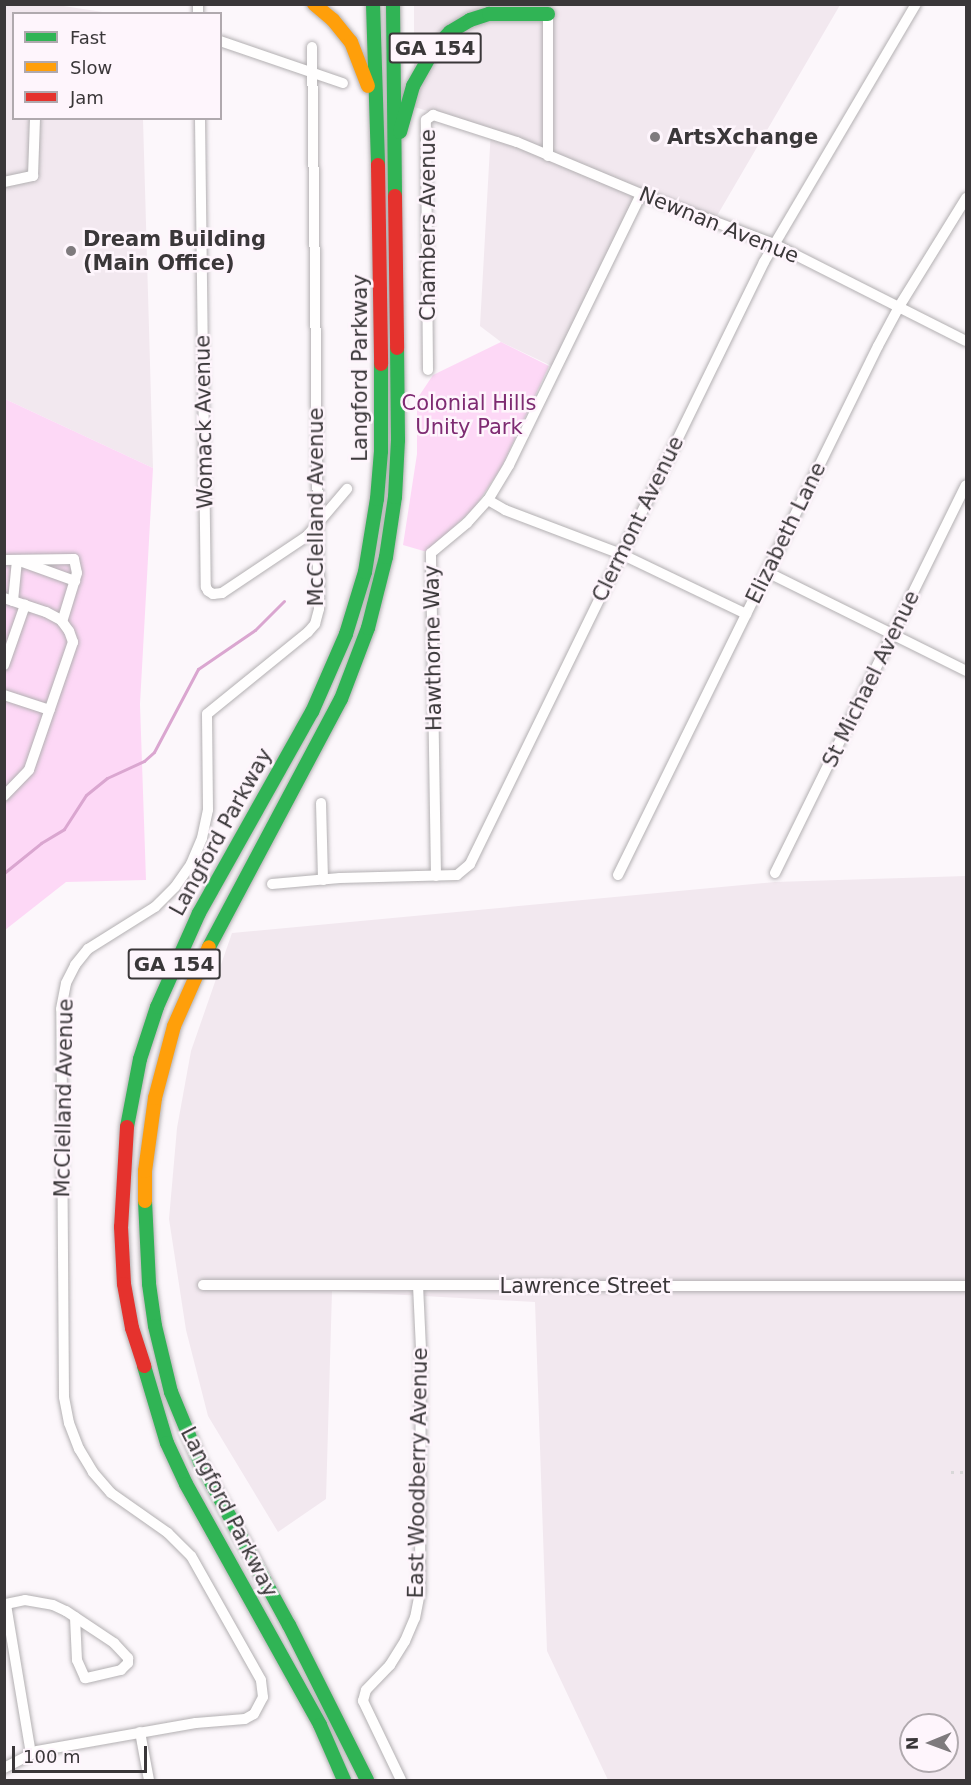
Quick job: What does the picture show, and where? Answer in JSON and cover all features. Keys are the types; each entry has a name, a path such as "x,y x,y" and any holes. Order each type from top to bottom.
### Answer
{"highway":[{"path":"314,4 342,30 364,68 372,103 378,158"},
{"name":"Langford Parkway","path":"344,1780 320,1725 186,1484 167,1443 132,1328 124,1284 121,1227 128,1114 140,1059 157,1007 199,913 312,712 346,634 365,572 377,499 381,451 381,259 373,4"},
{"name":"Langford Parkway","path":"369,1780 200,1462 171,1392 155,1326 149,1284 145,1238 145,1171 155,1098 174,1026 203,956 295,789 341,699 378,597 392,524 398,441 393,4"},
{"name":"GA 154","path":"394,163 403,119 414,86 434,49 450,32 470,20 489,14 548,14"}],"street":[{"name":"Clermont Avenue","path":"272,884 457,875 470,864 774,244 916,4"},
{"path":"548,14 548,156"},
{"path":"222,42 343,83"},
{"name":"McClelland Avenue","path":"140,1732 196,1723 245,1719 261,1706 263,1688 246,1653 191,1556 168,1533 111,1493 93,1472 79,1449 69,1423 64,1397 61,1009 66,983 75,965 88,949 155,907 175,887 191,864 202,838 208,810 207,714 315,624 319,609 312,47"},
{"name":"Chambers Avenue","path":"428,370 426,120 436,115 464,124"},
{"path":"4,182 33,176 35,120"},
{"name":"Womack Avenue","path":"200,120 206,587 208,591 213,594 222,593 307,536 318,525"},
{"name":"Newnan Avenue","path":"464,124 774,244 900,305 966,341"},
{"name":"Hawthorne Way","path":"436,876 431,553 467,523 488,500 510,465 641,194"},
{"name":"Elizabeth Lane","path":"618,875 900,305 966,198"},
{"name":"St Michael Avenue","path":"775,873 966,485"},
{"path":"318,525 347,489"},
{"path":"488,500 505,510 621,554 746,614"},
{"path":"4,560 74,559 77,573 62,622"},
{"path":"18,560 75,581"},
{"path":"4,796 29,770 73,642 62,622 46,612 9,599 18,560"},
{"path":"767,572 966,671"},
{"path":"4,665 25,604"},
{"path":"4,695 50,710"},
{"path":"321,802 323,880"},
{"name":"Lawrence Street","path":"203,1285 966,1286"},
{"name":"East Woodberry Avenue","path":"401,1780 363,1701 366,1690 390,1665 405,1641 415,1618 420,1593 421,1349 418,1286"},
{"path":"31,1754 5,1605 26,1600 38,1601 53,1605 75,1617 114,1643 128,1658 128,1663 121,1670 85,1678 76,1660 75,1617"},
{"path":"4,1768 31,1754 140,1732 149,1780"}],"shaded area":[{"path":"5,5 57,5 102,12 12,12 12,120 143,120 153,468 5,399"},
{"path":"414,5 840,5 711,226 639,187 560,370 501,342 480,326 491,129 414,107"},
{"path":"966,876 966,1780 608,1780 547,1651 535,1302 332,1291 326,1499 278,1532 208,1416 186,1330 169,1219 177,1128 191,1051 232,933 775,882"}],"green space":[{"name":"Colonial Hills Unity Park","path":"501,342 549,366 501,468 475,507 427,552 403,545 417,454 417,399 433,375"},
{"path":"5,399 153,468 140,704 146,880 66,882 5,930"}],"waterway":[{"path":"4,873 41,843 64,829 86,795 107,778 144,761 154,752 198,669 255,630 284,601"}],"railway":[{"path":"951,1472 966,1472"}],"traffic: fast":[{"path":"373,4 378,165"},
{"path":"393,4 395,196"},
{"path":"400,132 413,86 434,49 450,32 470,20 489,14 548,14"},
{"path":"209,947 341,699 368,628 386,557 395,497 398,440 397,348"},
{"path":"127,1127 140,1059 157,1007 199,913 312,712 346,634 365,572 377,499 381,451 381,364"},
{"path":"145,1201 149,1284 155,1326 171,1392 200,1462 289,1625 367,1780"},
{"path":"144,1366 167,1443 186,1484 320,1725 344,1780"}],"traffic: slow":[{"path":"314,4 333,20 351,42 368,86"},
{"path":"145,1201 145,1171 155,1098 174,1026 209,947"}],"traffic: jam":[{"path":"378,165 381,364"},
{"path":"395,196 397,348"},
{"path":"127,1127 121,1227 124,1284 132,1328 144,1366"}],"place":[{"name":"ArtsXchange","path":"655,137"},
{"name":"Dream Building (Main Office)","path":"71,251"}]}
